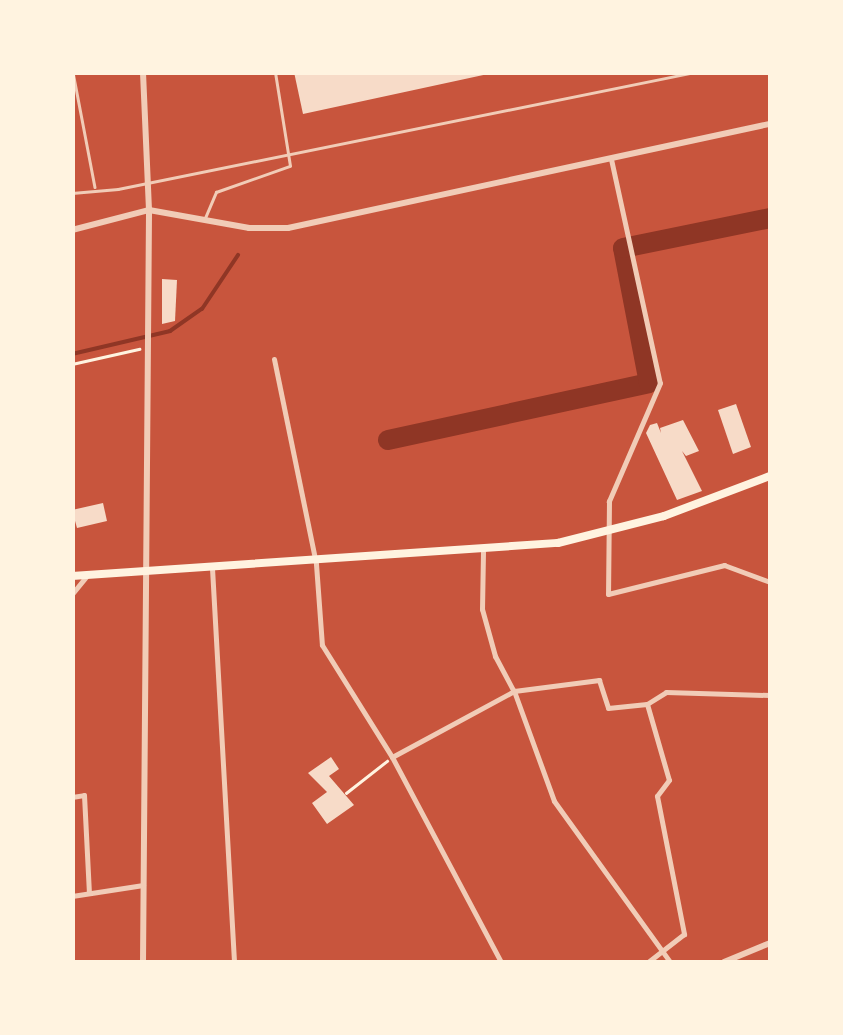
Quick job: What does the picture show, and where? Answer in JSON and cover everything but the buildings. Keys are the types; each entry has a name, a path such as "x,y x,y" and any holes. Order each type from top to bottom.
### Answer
{"main road":[{"path":"72,576 483,552 606,532 770,476"}],"street":[{"path":"143,962 149,210 144,72"},
{"path":"72,230 149,210 288,228 770,124"},
{"path":"611,159 660,384 609,500 608,594 724,565 770,582"},
{"path":"274,359 316,564 322,645 392,757 501,962"},
{"path":"483,552 482,610 495,656 514,690 554,802 670,962"},
{"path":"212,568 234,962"},
{"path":"72,594 87,575"},
{"path":"392,757 514,690 599,680 608,708 647,704 666,692 770,695"},
{"path":"647,704 669,780 657,796 684,934 648,962"},
{"path":"72,798 84,795 89,894"},
{"path":"72,896 143,885"},
{"path":"724,962 770,942"}],"lane":[{"path":"73,72 96,188"},
{"path":"205,220 204,206 216,192 290,166 292,152 276,72"},
{"path":"72,193 118,189 695,72"}],"path":[{"path":"72,364 148,347"},
{"path":"346,794 392,757"}],"waterway":[{"path":"388,440 649,383 623,248 770,218"},
{"path":"72,354 170,331 202,309 238,255"}]}
